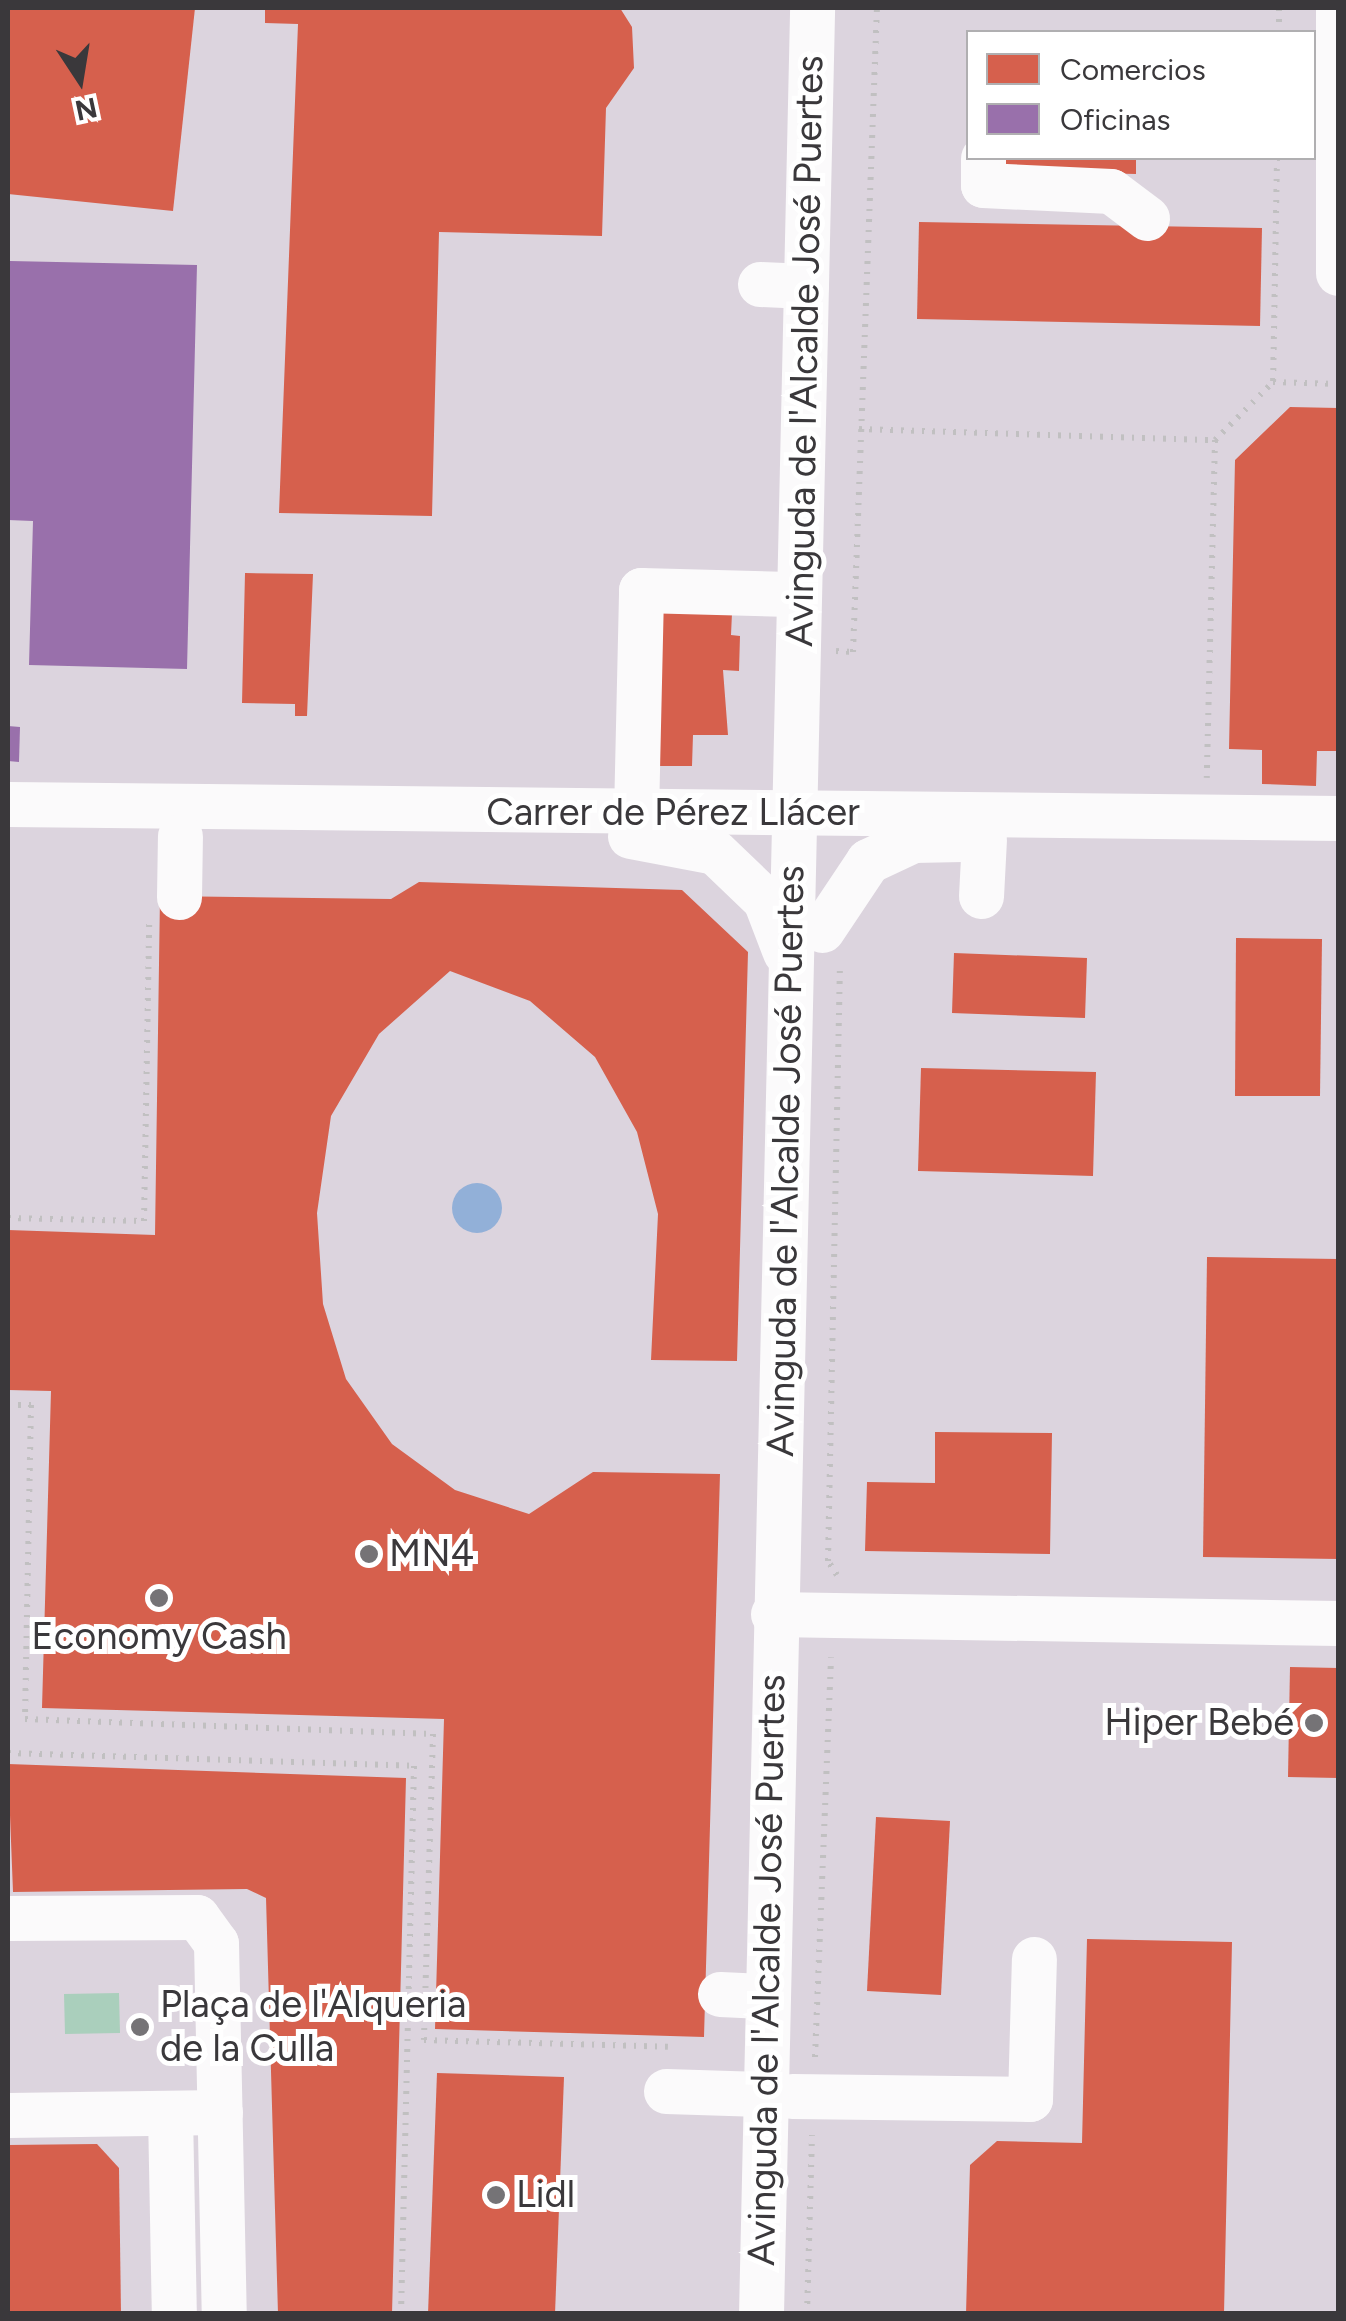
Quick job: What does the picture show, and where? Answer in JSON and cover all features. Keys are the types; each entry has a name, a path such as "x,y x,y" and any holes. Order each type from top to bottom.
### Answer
{"street":[{"name":"Avinguda de l'Alcalde José Puertes","path":"790,2314 776,2095 742,1995 788,1615 822,930 809,819 799,594 812,8"},
{"name":"Avinguda de l'Alcalde José Puertes","path":"761,2314 776,2095 788,1615 792,972 809,819 844,8"},
{"path":"1338,8 1325,76 1338,274"},
{"path":"983,160 982,184 1111,191 1147,218"},
{"path":"760,284 806,286"},
{"path":"636,814 641,590 799,594"},
{"name":"Carrer de Pérez Llácer","path":"8,804 809,819 952,808 1338,818"},
{"name":"Carrer de Pérez Llácer","path":"8,832 638,836 714,852 766,900 792,972"},
{"path":"164,904 180,836"},
{"path":"981,896 984,839"},
{"name":"Carrer de Pérez Llácer","path":"822,930 852,876 889,848 984,839 1338,848"},
{"path":"788,1615 1338,1623"},
{"path":"8,1918 197,1918 216,1943 224,2314"},
{"path":"666,2091 1030,2098 1034,1959"},
{"path":"8,2115 220,2112"},
{"path":"170,2113 174,2314"}],"path":[{"path":"853,652 877,8"},
{"path":"1207,787 1215,440 1273,382 1277,160"},
{"path":"1273,382 1338,384"},
{"path":"859,429 1215,440"},
{"path":"8,1218 144,1221 164,904"},
{"path":"8,1405 30,1406 25,1719 433,1734 424,2040 688,2047"},
{"path":"8,1753 414,1766 401,2314"}],"shaded area":[{"path":"8,8 1338,8 1338,2313 8,2314"}],"green space":[{"path":"119,1993 120,2033 65,2034 64,1994"}],"water":[{"path":"477,1183 495,1190 502,1208 495,1226 477,1233 459,1226 452,1208 459,1190"}],"building: Comercios":[{"path":"8,8 195,8 173,211 8,194"},
{"path":"265,8 620,8 632,27 634,68 606,108 602,236 439,232 432,516 279,513 298,24 265,23"},
{"path":"999,160 1136,160 1136,174 999,171"},
{"path":"919,222 1262,228 1260,326 917,319"},
{"path":"1290,407 1338,408 1338,751 1317,751 1316,786 1262,784 1262,750 1229,749 1235,460"},
{"path":"245,573 313,574 307,716 295,716 295,704 242,703"},
{"path":"658,605 732,613 731,635 740,636 739,671 723,670 728,735 693,735 692,766 649,766"},
{"path":"419,882 682,890 748,952 737,1361 651,1360 658,1214 637,1132 595,1057 530,1001 450,971 379,1034 331,1116 317,1213 323,1304 346,1379 392,1444 455,1490 529,1514 593,1472 720,1474 704,2037 435,2029 444,1719 42,1708 51,1391 8,1390 8,1230 155,1235 160,896 391,899"},
{"path":"1236,938 1322,939 1320,1096 1235,1096"},
{"path":"954,953 1087,958 1085,1018 952,1013"},
{"path":"921,1068 1096,1072 1093,1176 918,1171"},
{"path":"1207,1257 1338,1259 1338,1559 1203,1557"},
{"path":"935,1432 1052,1433 1050,1554 865,1551 867,1482 935,1483"},
{"name":"Hiper Bebé","path":"1290,1667 1338,1668 1338,1778 1288,1777"},
{"path":"8,1764 406,1778 392,2314 278,2314 266,1898 247,1889 13,1892"},
{"path":"876,1817 950,1821 941,1995 867,1991"},
{"path":"1087,1939 1232,1942 1224,2314 966,2314 970,2165 997,2141 1082,2143"},
{"name":"Lidl","path":"437,2073 564,2077 555,2314 428,2314"},
{"path":"97,2144 119,2168 121,2314 8,2314 8,2145"}],"building: Oficinas":[{"path":"10,261 197,265 187,669 29,665 33,521 8,520"},
{"path":"8,726 20,727 19,762 8,761"}],"place":[{"name":"MN4","path":"369,1554"},
{"name":"Economy Cash","path":"159,1598"},
{"name":"Hiper Bebé","path":"1314,1723"},
{"name":"Plaça de l'Alqueria de la Culla","path":"140,2027"},
{"name":"Lidl","path":"496,2195"}]}
